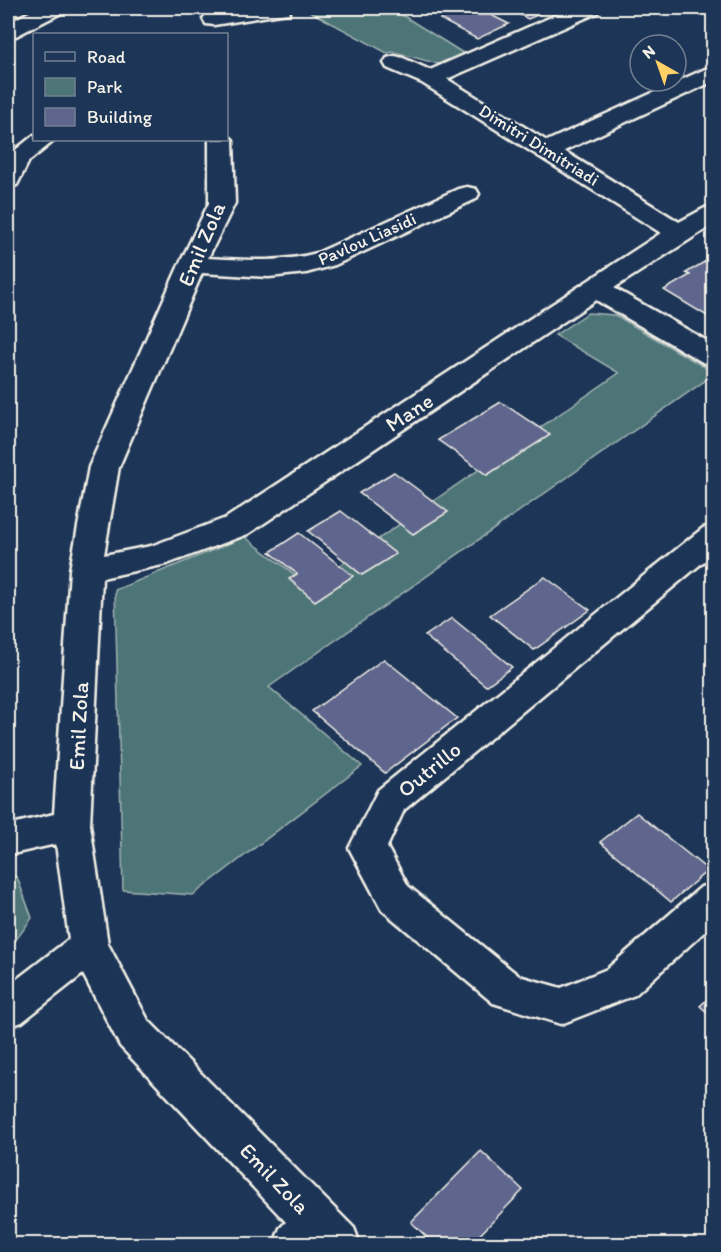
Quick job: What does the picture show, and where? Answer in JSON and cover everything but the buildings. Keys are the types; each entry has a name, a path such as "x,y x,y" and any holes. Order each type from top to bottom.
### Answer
{"street":[{"path":"8,31 53,8"},
{"path":"213,20 281,8"},
{"path":"430,78 589,8"},
{"name":"Dimitri Dimitriadi","path":"395,63 430,78 680,233"},
{"path":"547,150 714,72"},
{"path":"8,180 19,157 42,141"},
{"name":"Emil Zola","path":"221,141 222,203 192,265 104,467 86,570 72,825 89,946 134,1033 317,1237"},
{"name":"Pavlou Liasidi","path":"192,265 269,269 297,267 326,259 467,194"},
{"name":"Mane","path":"86,570 156,556 237,525 680,233 714,213"},
{"path":"596,289 714,357"},
{"name":"Outrillo","path":"714,536 392,800 368,848 395,898 507,990 561,1006 621,982 714,899"},
{"path":"8,840 72,825"},
{"path":"8,1008 89,946"}],"green space":[{"path":"314,8 391,8 463,53 438,64 395,52 387,53 307,10"},
{"path":"588,313 615,315 713,372 713,375 269,687 362,766 193,895 123,890 115,590 245,537 310,586 619,373 555,335"},
{"path":"8,875 17,877 32,918 8,951"}]}
